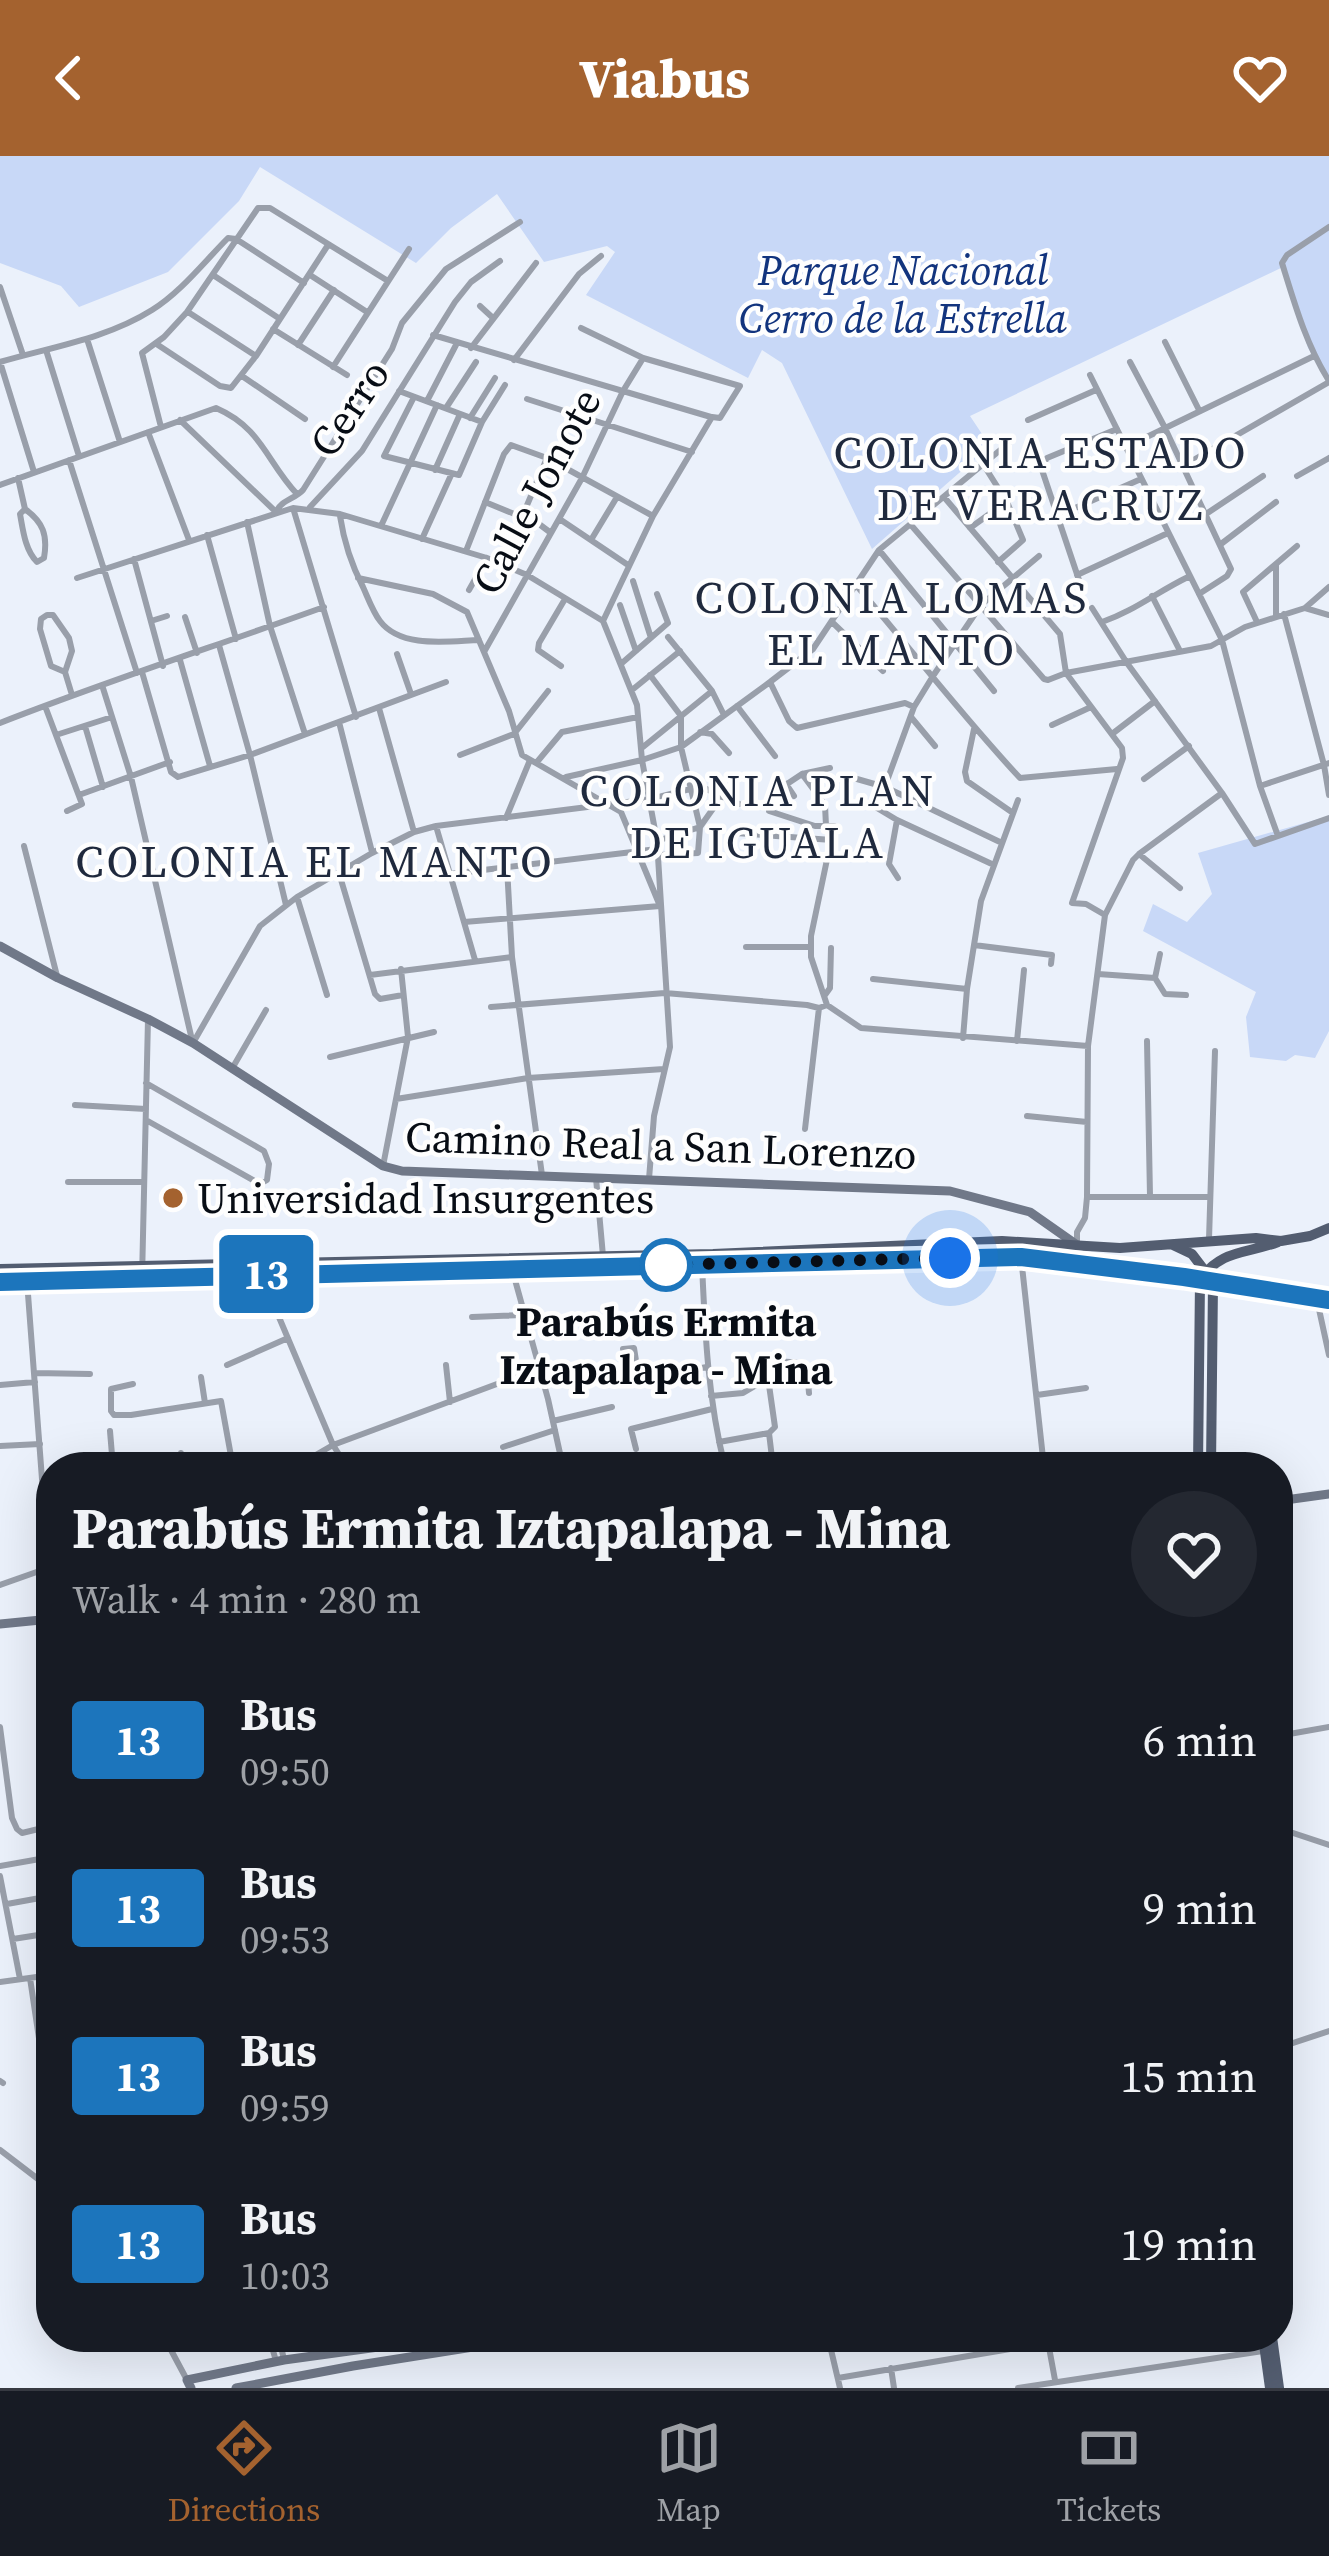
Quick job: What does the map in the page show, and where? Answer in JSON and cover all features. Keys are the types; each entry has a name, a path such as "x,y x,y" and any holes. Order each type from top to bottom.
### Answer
{"main road":[{"name":"Camino Real a San Lorenzo","path":"0,946 193,1043 383,1166 402,1171 961,1192 1030,1212 1076,1246"},
{"path":"1199,1452 1207,1278 1223,1257 1329,1228"},
{"path":"0,1282 1002,1241 1120,1248 1256,1238 1281,1241"},
{"path":"1164,1244 1187,1251 1207,1278"},
{"path":"0,1269 260,1274 1021,1257 1207,1278 1323,1299"},
{"path":"1205,1341 1210,1452"},
{"path":"1293,1499 1329,1494"},
{"path":"0,1624 36,1620"},
{"path":"189,2384 331,2352"},
{"path":"236,2388 442,2352"},
{"path":"1270,2352 1275,2388"}],"street":[{"path":"161,427 142,358 187,312 254,212 263,206 388,281"},
{"path":"277,512 282,502 298,496 392,349 402,323 446,269 520,222"},
{"path":"1183,466 1329,382 1293,303 1282,263 1329,227"},
{"path":"34,472 0,362 124,326 156,308 228,238 334,290 367,312"},
{"path":"156,344 228,389 256,356 328,245"},
{"path":"333,367 409,249"},
{"path":"514,360 579,274 601,256"},
{"name":"Cerro","path":"308,509 362,451 471,282 500,261"},
{"path":"471,348 536,262"},
{"path":"213,274 280,319"},
{"path":"0,286 23,356"},
{"path":"298,346 334,290"},
{"path":"480,306 493,318"},
{"path":"187,312 256,356"},
{"path":"433,335 712,417 720,418 740,386 643,358 581,328"},
{"path":"273,329 347,375"},
{"path":"87,339 120,442"},
{"path":"427,401 457,343"},
{"path":"1165,343 1199,410"},
{"path":"46,349 79,456"},
{"path":"1126,447 1314,356"},
{"name":"Calle Jonote","path":"484,652 643,358"},
{"path":"381,526 441,407 476,362"},
{"path":"1130,362 1231,569 1199,594"},
{"path":"1090,375 1222,640 1278,836"},
{"path":"242,376 305,419"},
{"path":"470,418 495,378"},
{"path":"414,397 384,456 458,475 482,422 506,385"},
{"path":"1028,420 1097,389"},
{"path":"399,391 482,422"},
{"path":"527,399 692,452"},
{"path":"0,485 216,408 254,432 298,496"},
{"path":"435,470 460,414"},
{"path":"603,621 653,516 712,417"},
{"path":"180,420 277,512"},
{"path":"1082,589 1041,467 1047,458 1117,429"},
{"path":"148,431 189,541"},
{"path":"562,778 680,747 770,682 813,649 879,550 1010,442"},
{"path":"466,551 511,445 547,458 653,516"},
{"path":"522,517 547,458"},
{"path":"1297,476 1329,458"},
{"path":"69,460 171,772 178,777 446,682"},
{"path":"983,464 1023,540 998,562"},
{"path":"422,538 452,473"},
{"path":"1206,514 1263,476"},
{"path":"18,478 25,509 39,519 47,544 44,558 37,562 24,536 20,514 25,509"},
{"path":"1058,516 1141,479"},
{"path":"590,542 617,497"},
{"path":"944,497 1060,634 1066,673 1123,754 1072,903 1086,904 1105,915"},
{"path":"485,502 551,533"},
{"path":"970,528 1007,502"},
{"path":"1220,544 1276,502"},
{"path":"293,508 356,716"},
{"path":"77,578 277,512 308,509 340,514 487,558 527,575 603,621 632,690 657,848 670,1047 654,1116 649,1179"},
{"path":"340,514 343,539 381,623 396,634 433,642 479,640"},
{"path":"559,519 628,565"},
{"path":"247,522 270,626 305,734"},
{"path":"911,525 1048,680 1211,646 1257,622 1305,608 1329,587"},
{"path":"1078,575 1168,533"},
{"path":"207,535 236,638"},
{"path":"1257,622 1243,592 1297,546"},
{"path":"879,550 994,691"},
{"path":"994,865 878,808 914,707 933,676 981,605 1039,556"},
{"path":"469,590 487,558"},
{"path":"134,559 163,665"},
{"path":"1276,565 1280,615 1326,764 1329,795"},
{"path":"1102,622 1131,612 1151,595 1190,576"},
{"path":"358,578 433,594 467,612 509,711 522,755 622,812 660,906"},
{"path":"633,581 651,638"},
{"path":"856,585 1019,778 1119,769"},
{"path":"621,663 668,623 658,594"},
{"path":"1151,595 1180,651"},
{"path":"561,666 538,650 566,598"},
{"path":"620,605 637,650"},
{"path":"0,724 324,607"},
{"path":"1092,608 1256,844 1329,818"},
{"path":"1305,608 1329,615"},
{"path":"65,672 51,666 43,643 41,620 47,615 53,615 69,638 65,672 72,695"},
{"path":"151,621 167,616"},
{"path":"185,617 197,653"},
{"path":"833,622 883,671"},
{"path":"668,637 712,691 724,715"},
{"path":"219,645 286,905"},
{"path":"632,690 680,650"},
{"path":"397,654 411,694"},
{"path":"539,670 545,657"},
{"path":"179,659 210,766"},
{"path":"650,675 681,716 680,747 700,827 698,854 657,848"},
{"path":"770,682 797,728 904,703 914,707"},
{"path":"102,685 131,777 193,1043"},
{"path":"460,755 514,734 548,691"},
{"path":"643,747 712,691"},
{"path":"1112,734 1155,701"},
{"path":"45,706 82,804 67,811"},
{"path":"737,706 775,756"},
{"path":"1052,725 1091,706"},
{"path":"379,707 414,832"},
{"path":"56,736 112,717"},
{"path":"506,818 533,762 562,732 638,717"},
{"path":"911,717 935,746"},
{"path":"338,722 373,853"},
{"path":"85,726 104,787"},
{"path":"974,728 964,772 967,782 1013,813"},
{"path":"700,732 712,734 729,753"},
{"path":"1144,779 1189,746"},
{"path":"79,795 170,762"},
{"path":"1260,786 1326,764"},
{"path":"794,796 782,787 802,773 830,768"},
{"path":"802,773 825,805 832,839 811,936 812,957 825,995"},
{"path":"850,777 885,787 1002,843"},
{"path":"193,1043 260,926 296,897 414,832 651,799 690,785 739,804"},
{"path":"1076,1246 1087,1197 1088,1046 1105,915 1133,860 1222,793"},
{"path":"450,874 657,848 700,827 722,796"},
{"path":"963,1038 981,901 1018,800"},
{"path":"769,811 830,826"},
{"path":"897,820 889,864 898,878"},
{"path":"436,826 475,961"},
{"path":"736,833 832,839"},
{"path":"24,846 58,978"},
{"path":"1139,854 1180,888"},
{"path":"507,867 512,957 542,1175"},
{"path":"339,874 380,999 403,995"},
{"path":"296,897 327,995"},
{"path":"464,922 660,906"},
{"path":"974,945 1052,955 1051,964"},
{"path":"746,946 811,947"},
{"path":"805,1129 825,995 830,988 831,948"},
{"path":"1160,954 1155,978 1166,994 1186,995"},
{"path":"370,975 512,957"},
{"path":"383,1166 408,1036 401,969"},
{"path":"1017,1041 1024,970"},
{"path":"1098,974 1155,978"},
{"path":"873,979 967,989"},
{"path":"491,1007 665,993 807,1004 823,1007 861,1028 1088,1046"},
{"path":"233,1067 266,1010"},
{"path":"142,1273 148,1019"},
{"path":"330,1057 434,1032"},
{"path":"1147,1041 1150,1196"},
{"path":"1209,1241 1215,1051"},
{"path":"396,1099 528,1078 664,1069"},
{"path":"146,1083 264,1151 268,1180 260,1184 146,1120"},
{"path":"75,1105 146,1109"},
{"path":"1027,1116 1087,1122"},
{"path":"596,1178 603,1256"},
{"path":"68,1182 144,1182"},
{"path":"1087,1197 1209,1197"},
{"path":"1021,1257 1043,1452"},
{"path":"702,1264 707,1367 722,1452"},
{"path":"512,1269 560,1452"},
{"path":"260,1274 337,1452"},
{"path":"27,1281 42,1452"},
{"path":"1323,1299 1329,1355"},
{"path":"472,1317 524,1315"},
{"path":"226,1365 288,1337"},
{"path":"623,1349 634,1348 637,1367 671,1365 672,1373 707,1367"},
{"path":"719,1442 769,1433 776,1426 767,1371 771,1366 802,1364 809,1394"},
{"path":"446,1365 450,1402"},
{"path":"321,1452 540,1368"},
{"path":"0,1385 90,1374"},
{"path":"201,1377 205,1403"},
{"path":"711,1396 742,1394 768,1378"},
{"path":"133,1384 111,1389 114,1415 221,1401 230,1452"},
{"path":"1037,1395 1086,1388"},
{"path":"503,1447 613,1407"},
{"path":"636,1449 631,1430 712,1409"},
{"path":"110,1431 112,1452"},
{"path":"769,1433 771,1452"},
{"path":"0,1446 40,1444"},
{"path":"0,1585 36,1572"},
{"path":"0,1726 12,1818 22,1833 36,1830"},
{"path":"1293,1733 1329,1727"},
{"path":"0,1820 12,1818"},
{"path":"1293,1833 1329,1845"},
{"path":"0,1866 36,1860"},
{"path":"0,1876 20,1979"},
{"path":"3,1899 36,1897"},
{"path":"13,1940 36,1936"},
{"path":"0,1982 36,1977"},
{"path":"29,1978 36,2022"},
{"path":"1293,2043 1329,2030"},
{"path":"0,2150 36,2178"},
{"path":"172,2352 189,2384"},
{"path":"276,2352 280,2360"},
{"path":"280,2352 280,2360"},
{"path":"404,2352 405,2358"},
{"path":"832,2352 840,2388"},
{"path":"838,2378 988,2352"},
{"path":"1050,2352 1055,2382"},
{"path":"1018,2388 1224,2352"},
{"path":"891,2368 894,2388"}],"green space":[{"name":"Parque Nacional Cerro de la Estrella","path":"0,156 1329,156 1329,381 1308,348 1285,266 970,416 990,446 872,549 782,363 762,350 748,378 586,295 615,252 607,246 544,262 497,194 451,228 416,263 260,167 239,201 168,272 79,307 61,286 0,263"},
{"path":"1329,816 1329,1031 1315,1058 1250,1057 1246,1017 1256,992 1143,931 1153,904 1187,922 1212,894 1198,853"}],"bus line":[{"name":"13","path":"0,1282 1021,1257 1329,1300"}],"place":[{"name":"Universidad Insurgentes","path":"173,1198"},
{"name":"Parabús Ermita Iztapalapa - Mina","path":"666,1265"}],"district":[{"name":"COLONIA ESTADO DE VERACRUZ","path":"1041,478"},
{"name":"COLONIA LOMAS EL MANTO","path":"892,623"},
{"name":"COLONIA PLAN DE IGUALA","path":"758,816"},
{"name":"COLONIA EL MANTO","path":"315,861"}],"route":[{"path":"666,1265 655,1265 950,1258"}]}
